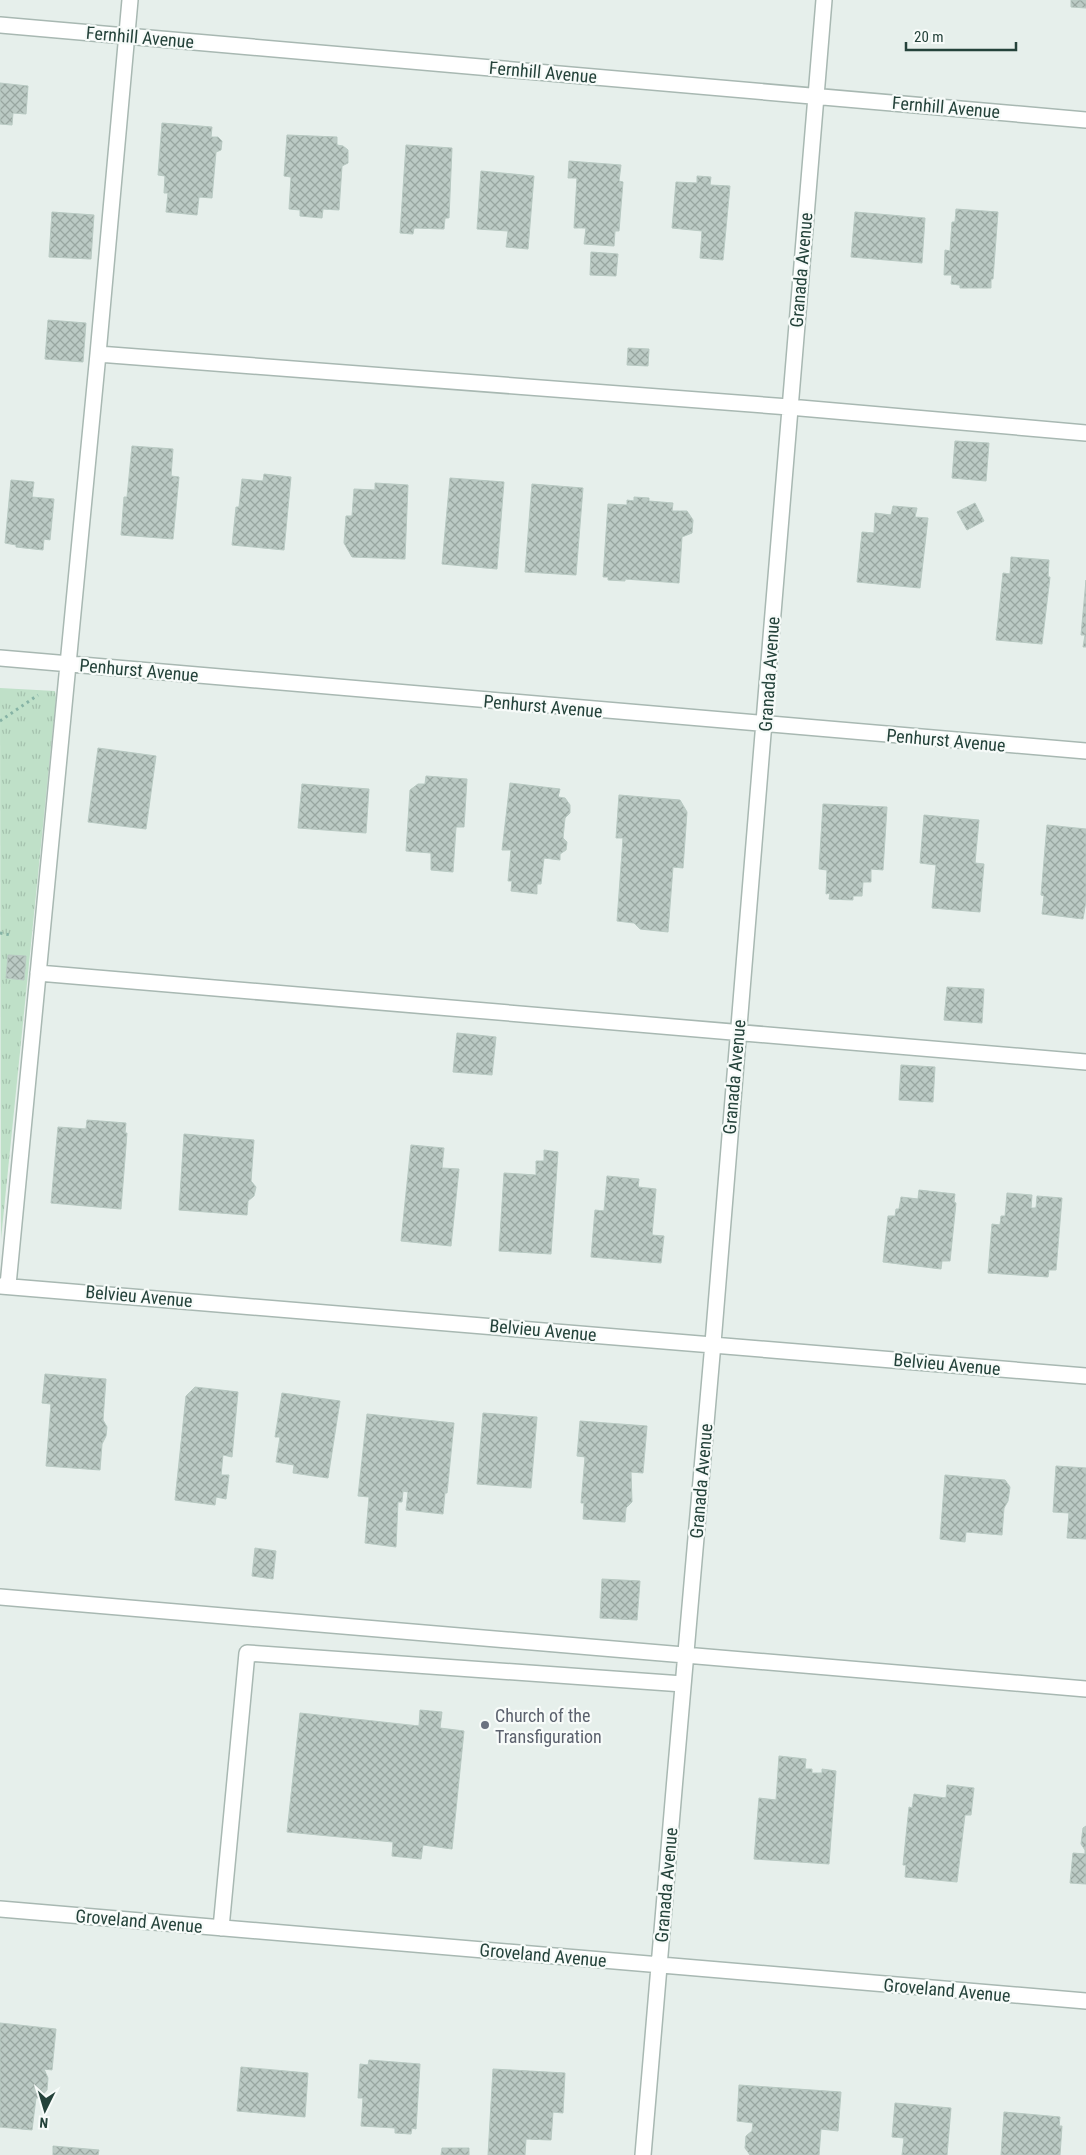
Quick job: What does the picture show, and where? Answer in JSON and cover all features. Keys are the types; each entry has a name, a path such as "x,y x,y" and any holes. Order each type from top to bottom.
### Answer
{"street":[{"path":"4,1285 38,973 130,0"},
{"name":"Granada Avenue","path":"643,2155 713,1344 737,1032 765,725 789,407 824,0"},
{"name":"Fernhill Avenue","path":"0,25 1086,120"},
{"path":"98,354 789,407 1086,433"},
{"name":"Penhurst Avenue","path":"0,658 1086,751"},
{"path":"38,973 1086,1062"},
{"name":"Belvieu Avenue","path":"4,1285 1086,1376"},
{"path":"0,1597 1086,1689"},
{"path":"221,1928 247,1653 684,1684"},
{"name":"Groveland Avenue","path":"0,1909 1086,2002"}],"path":[{"path":"0,721 44,690"},
{"path":"0,933 11,935"}],"green space":[{"path":"0,688 55,691 56,698 1,1239"}],"building":[{"path":"1071,0 1086,0 1086,8 1071,7"},
{"path":"0,83 28,86 26,114 13,113 12,125 0,124"},
{"path":"162,123 212,127 211,137 218,137 222,141 221,150 216,152 212,198 199,197 197,215 166,212 168,193 164,193 165,176 158,175"},
{"path":"287,135 337,137 337,145 343,146 348,150 348,163 342,166 339,210 323,209 322,218 300,216 300,210 289,209 291,177 284,176"},
{"path":"406,145 452,148 449,218 445,218 444,229 414,228 413,234 400,233"},
{"path":"569,161 621,165 619,181 623,182 619,231 615,231 614,246 584,244 586,228 574,228 577,178 568,178"},
{"path":"481,171 534,176 528,249 506,247 508,231 477,229"},
{"path":"697,176 711,177 710,185 730,186 723,260 700,258 702,231 672,228 676,182 697,183"},
{"path":"956,209 998,212 991,288 960,288 960,285 951,284 952,275 944,275 945,250 950,251 952,222 955,222"},
{"path":"52,212 94,215 91,259 49,257"},
{"path":"855,212 925,218 922,263 851,257"},
{"path":"591,252 618,254 616,276 590,275"},
{"path":"48,320 86,323 83,362 45,359"},
{"path":"628,348 649,349 648,366 627,365"},
{"path":"955,441 989,443 986,481 952,478"},
{"path":"132,446 173,449 171,476 179,477 173,539 121,535 124,497 127,497"},
{"path":"264,474 291,477 284,550 232,545 236,507 239,507 242,479 263,481"},
{"path":"450,478 504,482 497,569 442,564"},
{"path":"11,480 34,482 32,497 54,499 50,540 44,539 43,550 16,547 16,545 5,543"},
{"path":"375,483 408,485 405,559 352,557 344,543 346,516 352,516 354,489 375,490"},
{"path":"532,484 583,488 576,575 525,572"},
{"path":"634,497 649,498 649,501 673,503 672,511 687,511 693,520 692,533 682,537 679,583 625,579 625,581 608,580 608,577 603,577 608,504 627,505 627,500 634,501"},
{"path":"975,503 984,521 967,530 957,512"},
{"path":"893,506 917,508 915,517 928,518 920,588 857,582 862,532 874,533 875,513 891,515"},
{"path":"1011,557 1049,560 1048,577 1050,577 1042,644 996,640 1003,573 1010,574"},
{"path":"1086,580 1086,647 1083,647 1085,635 1081,635"},
{"path":"98,748 156,756 146,829 88,822"},
{"path":"426,776 467,779 464,827 456,827 453,872 431,870 431,853 406,851 410,790 418,784 425,784"},
{"path":"510,783 560,789 558,797 565,798 570,805 570,813 565,818 563,838 567,842 566,850 560,854 560,860 544,858 541,884 537,884 537,894 511,891 512,881 508,881 511,850 502,850"},
{"path":"302,784 369,789 366,833 298,828"},
{"path":"619,795 680,800 687,812 683,868 673,867 668,932 640,929 634,923 617,921 623,838 616,838"},
{"path":"823,804 887,807 883,870 871,869 871,882 863,882 862,896 853,896 853,900 829,899 830,893 826,894 827,870 819,869"},
{"path":"924,815 979,820 975,863 984,864 980,912 932,908 936,865 920,863"},
{"path":"1047,825 1086,829 1086,901 1083,919 1042,914 1044,896 1041,895"},
{"path":"8,955 26,956 24,980 6,978"},
{"path":"947,987 984,989 982,1023 944,1020"},
{"path":"457,1033 496,1037 492,1075 453,1072"},
{"path":"901,1065 935,1067 933,1102 899,1100"},
{"path":"87,1120 126,1123 125,1133 127,1133 121,1209 51,1203 58,1127 86,1129"},
{"path":"184,1134 254,1140 251,1181 256,1187 254,1196 248,1201 247,1215 179,1210"},
{"path":"411,1145 444,1148 442,1168 459,1169 451,1246 401,1241"},
{"path":"544,1150 558,1152 551,1254 499,1251 504,1173 536,1175 536,1161 544,1161"},
{"path":"607,1176 639,1179 638,1187 656,1189 652,1235 664,1236 661,1263 591,1257 595,1210 604,1211"},
{"path":"919,1190 955,1194 954,1202 956,1203 950,1261 942,1261 941,1269 883,1262 888,1216 895,1216 896,1209 899,1209 901,1197 918,1199"},
{"path":"1007,1193 1032,1195 1031,1208 1036,1208 1037,1196 1062,1198 1056,1270 1049,1270 1048,1277 988,1273 992,1224 1000,1225 1001,1216 1005,1216"},
{"path":"45,1374 106,1379 103,1420 107,1427 106,1436 102,1444 100,1470 46,1466 51,1404 42,1403"},
{"path":"195,1387 238,1392 232,1457 223,1455 221,1475 229,1475 226,1499 216,1497 215,1505 175,1500 186,1396"},
{"path":"282,1393 340,1401 328,1478 293,1473 294,1465 276,1462 280,1437 275,1437"},
{"path":"483,1413 537,1417 531,1488 477,1484"},
{"path":"367,1414 454,1423 443,1514 406,1510 408,1492 403,1491 402,1502 398,1502 396,1547 365,1543 369,1497 358,1496"},
{"path":"580,1421 647,1426 643,1473 631,1472 632,1502 626,1508 625,1522 583,1519 584,1503 581,1503 585,1457 577,1456"},
{"path":"1056,1466 1086,1468 1086,1539 1067,1538 1069,1513 1053,1512"},
{"path":"945,1475 1005,1480 1010,1487 1008,1501 1004,1508 1002,1535 966,1532 965,1542 940,1539"},
{"path":"255,1548 276,1551 273,1579 252,1576"},
{"path":"602,1579 640,1581 637,1620 600,1618"},
{"path":"420,1710 442,1712 440,1728 464,1731 452,1849 423,1845 421,1859 392,1856 393,1842 287,1832 300,1713 419,1726"},
{"path":"779,1756 806,1759 805,1769 812,1769 812,1773 822,1773 822,1769 836,1771 829,1864 754,1859 759,1798 776,1800"},
{"path":"947,1785 974,1788 971,1815 965,1815 957,1882 905,1877 906,1865 903,1865 909,1807 912,1808 914,1794 946,1798"},
{"path":"1086,1826 1086,1884 1070,1883 1073,1853 1085,1854 1081,1844 1083,1828"},
{"path":"0,2023 56,2029 52,2070 44,2069 48,2078 47,2090 40,2098 36,2098 32,2130 0,2127"},
{"path":"369,2060 420,2064 416,2129 412,2128 411,2134 395,2133 395,2128 361,2126 363,2098 358,2098 360,2064 368,2065"},
{"path":"241,2067 308,2073 305,2117 237,2111"},
{"path":"493,2069 565,2073 563,2113 553,2112 551,2140 526,2139 525,2155 488,2155"},
{"path":"739,2085 841,2092 838,2131 821,2129 819,2155 750,2155 745,2148 746,2136 752,2131 753,2123 737,2121"},
{"path":"895,2103 951,2108 947,2155 902,2155 904,2138 892,2137"},
{"path":"1004,2112 1060,2117 1059,2126 1062,2126 1060,2155 1001,2155"},
{"path":"53,2146 99,2150 98,2155 53,2155"},
{"path":"442,2148 469,2148 469,2155 441,2155"}],"place":[{"name":"Church of the Transfiguration","path":"485,1725"}]}
